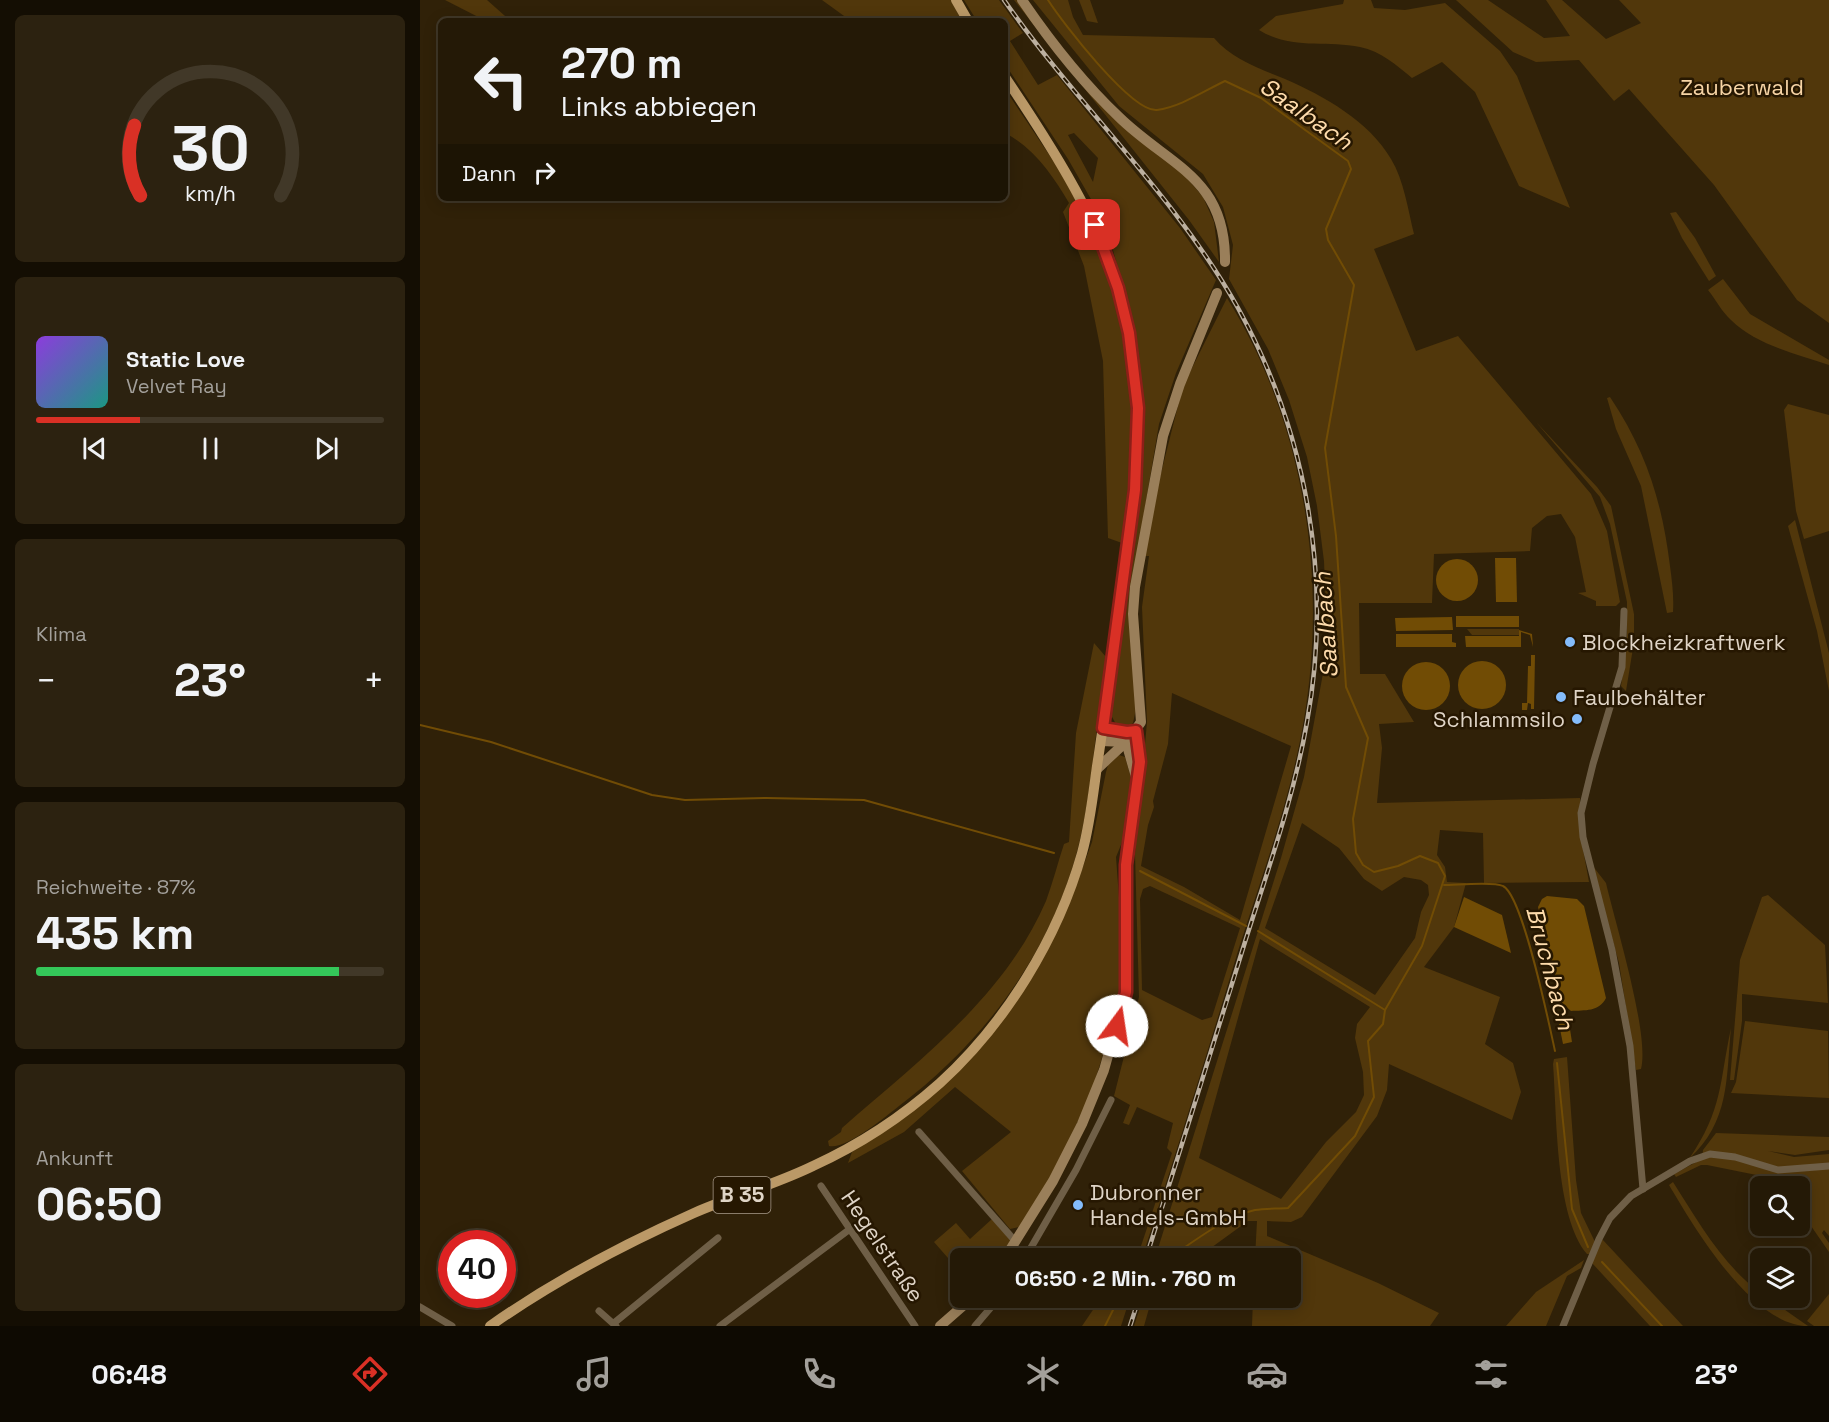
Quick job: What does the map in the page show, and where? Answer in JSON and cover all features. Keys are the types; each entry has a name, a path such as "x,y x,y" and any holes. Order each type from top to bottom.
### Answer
{"main road":[{"path":"956,0 966,18"},
{"path":"1022,0 1071,63 1118,117 1194,176 1216,209 1225,245 1225,262"},
{"name":"B 35","path":"490,1326 584,1266 633,1240 814,1166 847,1149 903,1113 941,1082 980,1043 1008,1006 1054,925 1082,852 1097,769 1135,490 1139,428 1134,362 1118,288 1104,246 1085,204 1062,163 1008,82"},
{"path":"1097,769 1136,731 1142,716 1133,614 1135,587 1163,436 1180,384 1217,293"},
{"path":"1103,728 1127,732 1136,731"},
{"path":"1012,1248 1053,1181 1094,1097 1126,992 1126,865 1140,762 1136,731"},
{"path":"1101,741 1126,742"},
{"path":"1126,742 1137,783"},
{"path":"940,1326 961,1308"}],"street":[{"path":"1624,611 1622,667 1581,813 1583,837 1612,950 1630,1046 1643,1189"},
{"path":"1031,1248 1051,1217 1111,1100"},
{"path":"920,1132 1016,1242"},
{"path":"1563,1326 1610,1218 1631,1196 1690,1161 1710,1154 1735,1156 1778,1170 1829,1166"},
{"name":"Hegelstraße","path":"820,1186 915,1326"},
{"path":"725,1324 850,1229"},
{"path":"599,1311 615,1325 718,1238"},
{"path":"420,1307 452,1326"},
{"path":"975,1326 990,1308"}],"green space":[{"path":"445,0 487,0 505,16 504,18 480,18"},
{"path":"822,0 951,0 960,18 847,18"},
{"path":"964,0 999,0 1023,33 1010,41 1038,85 1057,75 1180,228 1216,280 1176,373 1159,424 1129,603 1136,709 1133,723 1128,727 1117,726 1111,715 1141,478 1144,416 1140,373 1129,311 1113,250 1092,201 1068,159 1008,69 1008,18 975,18","holes":["1074,133 1098,158 1093,182 1068,135"]},
{"path":"1014,0 1017,0 1068,66 1181,171 1203,197 1214,222 1219,262 1189,220"},
{"path":"1033,0 1068,0 1073,17 1083,35 1214,38 1238,58 1330,102 1371,133 1382,145 1399,176 1414,234 1374,249 1416,351 1458,336 1591,494 1607,531 1620,602 1616,606 1596,606 1596,601 1578,593 1586,592 1575,537 1561,514 1547,516 1532,528 1530,551 1434,554 1432,603 1359,603 1360,674 1385,674 1414,722 1379,724 1382,748 1377,803 1580,798 1581,839 1589,882 1484,883 1483,833 1440,830 1437,855 1445,867 1447,882 1466,883 1454,927 1424,967 1500,997 1485,1044 1513,1063 1521,1092 1512,1120 1389,1064 1387,1090 1377,1116 1302,1217 1291,1222 1267,1221 1267,1236 1295,1248 1256,1248 1257,1221 1248,1221 1211,1248 1158,1248 1281,858 1304,777 1324,668 1326,612 1324,561 1317,506 1307,457 1289,400 1268,349 1229,279 1233,245 1223,207 1203,174 1119,106","holes":["1302,823 1339,848 1364,879 1382,891 1404,877 1421,880 1428,885 1429,895 1421,912 1415,938 1375,995 1265,928","1260,939 1370,1007 1357,1024 1355,1038 1363,1072 1364,1095 1356,1112 1326,1142 1281,1199 1199,1158"]},
{"path":"1079,0 1090,0 1098,23 1087,21"},
{"path":"1344,0 1371,0 1374,8 1405,10 1445,3 1500,51 1517,76 1570,208 1519,186 1475,92 1442,62 1412,78 1388,59 1368,49 1283,40 1259,30 1276,16 1343,4"},
{"name":"Zauberwald","path":"1456,0 1488,0 1544,38 1570,36 1546,0 1562,0 1606,39 1641,23 1619,0 1829,0 1829,323 1797,300 1714,185 1629,89 1614,101 1579,60 1536,62 1513,52"},
{"path":"1008,93 1060,171 1100,243 1115,297 1133,391 1134,451 1122,543 1108,538 1103,361 1084,266 1063,212 1069,203 1034,155 1008,135"},
{"path":"1676,212 1695,238 1716,276 1709,281 1682,238 1670,213"},
{"path":"1723,279 1750,314 1829,360 1829,365 1777,348 1741,329 1725,313 1708,290"},
{"path":"1227,298 1253,346 1275,396 1292,448 1303,502 1310,556 1313,611 1311,665 1304,719 1284,807 1145,1248 1140,1248 1172,1153 1167,1148 1173,1123 1137,1107 1129,1125 1123,1123 1130,1105 1114,1096 1139,997 1135,854 1147,722 1142,607 1149,556 1145,556 1160,477 1183,386","holes":["1172,693 1291,746 1240,920 1184,887 1141,866 1148,825 1154,807 1153,801 1168,744","1150,886 1240,928 1212,1017 1202,1020 1142,990 1140,899 1143,889"]},
{"path":"1610,397 1643,457 1657,498 1667,542 1673,612 1667,613 1641,486 1616,429 1607,398"},
{"path":"1788,404 1829,415 1829,531 1804,539 1796,511 1784,410"},
{"path":"1536,422 1597,487 1611,506 1634,614 1634,642 1626,691 1621,686 1627,642 1627,602 1610,524 1600,497"},
{"path":"1795,520 1829,653 1829,691 1817,631 1788,526"},
{"path":"1467,629 1519,629 1519,635 1472,635"},
{"path":"1094,643 1106,657 1085,815 1075,858 1061,900 1042,940 1020,978 994,1014 933,1078 865,1132 845,1143 829,1146 828,1141 841,1132 842,1128 957,1026 1007,968 1028,936 1046,901 1064,844 1069,842 1076,733"},
{"path":"1119,755 1125,757 1131,778 1123,840 1116,857 1121,925 1122,979 1119,1004 1090,1096 1051,1177 1019,1227 1010,1229 962,1171 1011,1132 955,1087 904,1132 848,1163 852,1152 920,1106 981,1047 1070,902 1092,842 1108,765"},
{"path":"1592,865 1606,883 1630,978 1641,1031 1641,1069 1636,1070 1619,963"},
{"path":"1768,895 1825,945 1828,1003 1742,994 1742,1021 1734,1080 1730,1080 1740,960 1762,897"},
{"path":"1745,1021 1828,1031 1829,1098 1731,1093 1736,1082"},
{"path":"1731,1028 1724,1098 1719,1114 1702,1145 1689,1159 1714,1110"},
{"path":"1567,1057 1576,1180 1581,1213 1595,1242 1590,1254 1587,1254 1577,1237 1563,1191 1553,1064 1554,1059"},
{"path":"1716,1133 1829,1137 1829,1150 1795,1155 1768,1151 1794,1157 1829,1154 1829,1236 1824,1230 1822,1233 1829,1243 1829,1252 1810,1224 1810,1176 1761,1176 1701,1165 1676,1177 1674,1174 1702,1159 1703,1150"},
{"path":"1673,1182 1712,1242 1750,1284 1750,1296 1709,1248 1669,1185"},
{"path":"992,1219 1011,1240 1005,1248 950,1248 948,1258 934,1242 956,1223 970,1239"},
{"path":"1602,1239 1683,1326 1650,1326 1592,1263"},
{"path":"1301,1250 1378,1283 1439,1313 1430,1326 1252,1326 1253,1308 1301,1308"},
{"path":"1584,1260 1581,1268 1567,1276 1546,1326 1506,1326 1536,1292"},
{"path":"1829,1294 1829,1326 1814,1326 1807,1321"},
{"path":"1094,1308 1127,1308 1121,1326 1082,1326"},
{"path":"1140,1308 1149,1308 1144,1326 1134,1326"},
{"path":"1764,1308 1782,1308 1808,1326 1787,1322"}],"shaded area":[{"path":"1495,558 1516,558 1517,602 1496,602"},
{"path":"1457,559 1472,565 1478,580 1472,595 1457,601 1442,595 1436,580 1442,565"},
{"path":"1456,616 1519,616 1519,627 1456,627"},
{"path":"1452,617 1453,630 1396,631 1395,618"},
{"path":"1519,630 1532,634 1533,647 1530,635 1521,632 1521,647 1466,647 1465,636 1519,636"},
{"path":"1396,634 1452,634 1452,642 1456,643 1456,647 1396,647"},
{"path":"1531,655 1535,655 1534,709 1531,709 1531,704 1528,703 1527,710 1522,710 1522,703 1527,703 1528,666 1531,666"},
{"path":"1482,661 1499,668 1506,685 1499,702 1482,709 1465,702 1458,685 1465,668"},
{"path":"1426,662 1443,669 1450,686 1443,703 1426,710 1409,703 1402,686 1409,669"},
{"path":"1547,896 1577,899 1584,906 1606,998 1596,1008 1571,1011 1562,1003 1538,907 1542,899"},
{"path":"1464,897 1502,915 1511,953 1454,927"},
{"path":"1569,1023 1572,1042 1563,1044 1559,1024"}],"waterway":[{"name":"Saalbach","path":"1048,0 1098,64 1131,97 1146,107 1157,110 1174,106 1225,81 1261,98 1348,161 1351,169 1326,229 1328,240 1354,285 1325,448 1336,536 1346,687 1368,738 1353,819 1356,853 1363,865 1374,872 1398,866 1420,856 1438,863 1445,876 1422,946 1385,1010 1383,1024 1368,1041 1374,1097 1355,1136 1288,1208 1243,1213 1210,1230 1184,1248"},
{"path":"420,725 491,742 652,795 685,800 767,798 864,800 1054,853"},
{"path":"1140,871 1246,926"},
{"name":"Bruchbach","path":"1444,885 1484,883 1498,885 1503,886 1511,895 1527,935 1555,1051"},
{"path":"1258,931 1385,1010"},
{"name":"Bruchbach","path":"1557,1063 1572,1209 1588,1247"},
{"name":"Bruchbach","path":"1602,1262 1662,1326"},
{"name":"Saalbach","path":"1105,1326 1114,1308"}],"railway":[{"path":"1004,0 1062,77 1185,227 1238,308 1262,356 1282,406 1297,457 1308,509 1315,562 1317,615 1314,669 1302,750 1288,805 1149,1248"},
{"path":"1130,1326 1136,1308"}],"place":[{"name":"Blockheizkraftwerk","path":"1570,642"},
{"name":"Faulbehälter","path":"1561,697"},
{"name":"Schlammsilo","path":"1577,719"},
{"name":"Dubronner Handels-GmbH","path":"1078,1205"}],"route":[{"path":"1095,225 1118,288 1129,333 1134,362 1139,428 1135,490 1103,728 1127,732 1136,731 1140,747 1126,865 1126,992 1117,1026"}]}
